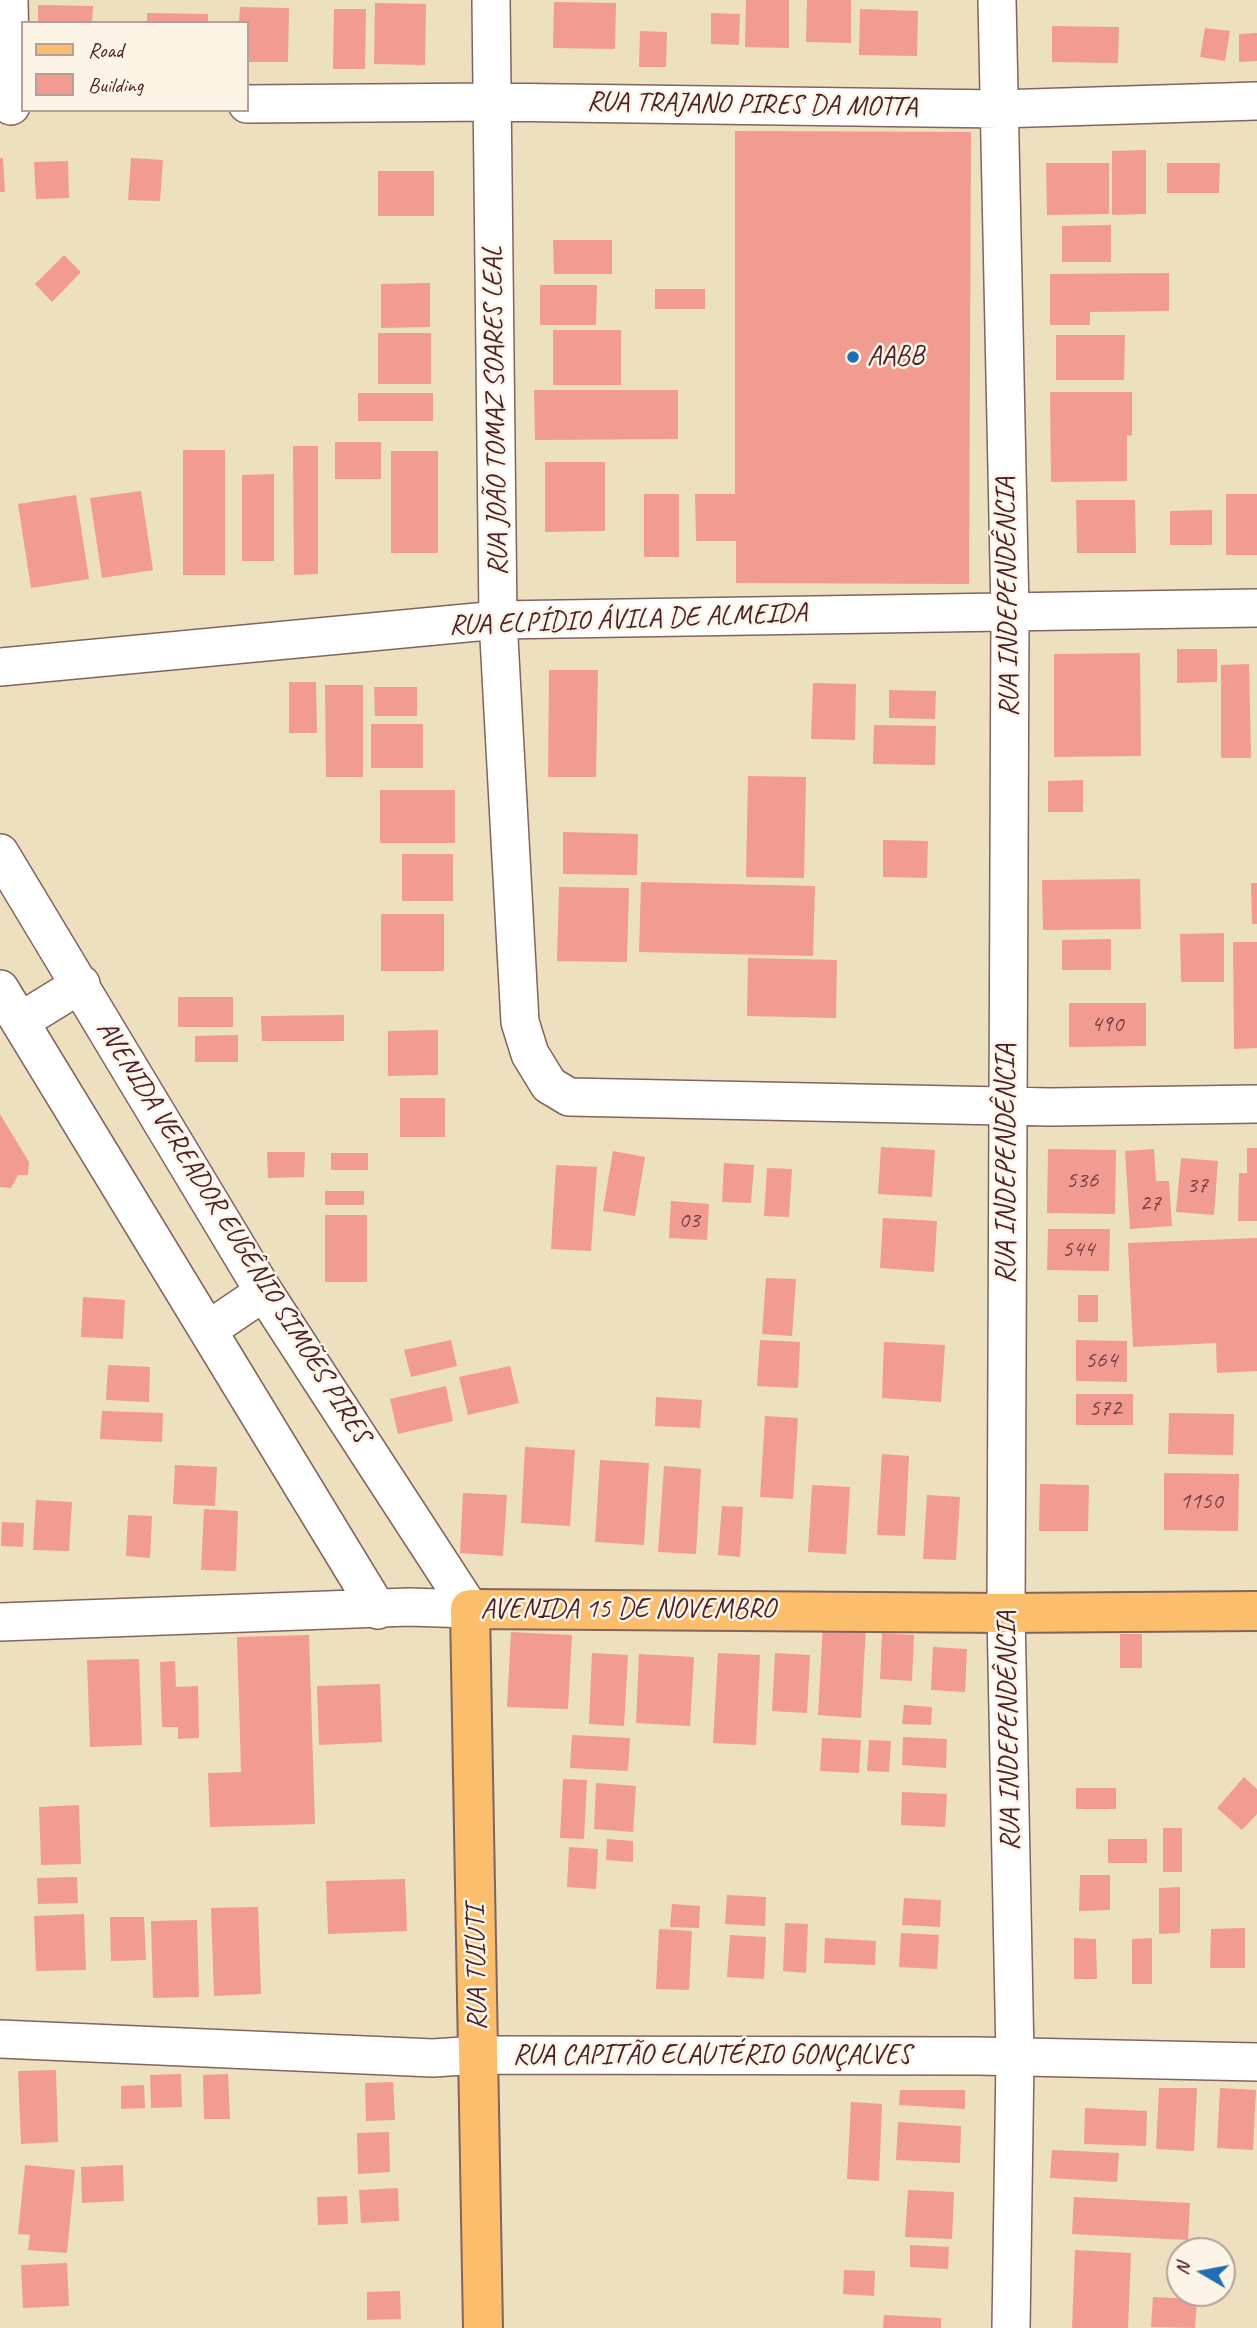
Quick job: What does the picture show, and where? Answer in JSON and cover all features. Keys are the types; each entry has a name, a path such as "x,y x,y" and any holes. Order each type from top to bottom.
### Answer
{"main road":[{"name":"AVENIDA 15 DE NOVEMBRO","path":"470,1609 1006,1613 1257,1611"},
{"name":"RUA TUIUTI","path":"470,1609 483,2328"}],"street":[{"path":"9,0 11,106"},
{"name":"RUA JOÃO TOMAZ SOARES LEAL","path":"491,0 498,620 520,1022 530,1054 549,1085 569,1097 1007,1106"},
{"name":"RUA INDEPENDÊNCIA","path":"997,0 1010,611 1006,1613 1015,2057 1011,2328"},
{"name":"RUA TRAJANO PIRES DA MOTTA","path":"248,104 492,102 999,108 1257,101"},
{"name":"RUA ELPÍDIO ÁVILA DE ALMEIDA","path":"0,667 498,620 1257,608"},
{"name":"AVENIDA VEREADOR EUGÊNIO SIMÕES PIRES","path":"0,853 264,1292 470,1609"},
{"path":"21,1021 81,985"},
{"path":"0,989 377,1610"},
{"path":"1007,1106 1257,1104"},
{"path":"208,1330 264,1292"},
{"name":"AVENIDA 15 DE NOVEMBRO","path":"0,1622 408,1607 470,1609"},
{"name":"RUA CAPITÃO ELAUTÉRIO GONÇALVES","path":"0,2039 433,2059 479,2055 1015,2057 1257,2063"}],"building":[{"path":"746,0 789,0 789,48 745,47"},
{"path":"807,0 851,0 851,43 806,42"},
{"path":"554,2 616,3 615,49 553,48"},
{"path":"375,3 426,4 425,65 374,64"},
{"path":"38,5 93,6 92,21 38,21"},
{"path":"240,7 289,8 288,62 248,62 248,21 239,21"},
{"path":"334,9 366,9 365,69 333,69"},
{"path":"860,9 918,11 917,56 859,55"},
{"path":"147,13 208,14 208,21 147,21"},
{"path":"711,13 740,14 739,45 711,44"},
{"path":"1052,26 1119,27 1118,63 1052,62"},
{"path":"1205,28 1230,31 1225,61 1200,57"},
{"path":"640,31 667,32 666,67 639,67"},
{"path":"1257,33 1257,61 1239,62 1239,34"},
{"name":"AABB","path":"735,131 971,132 969,584 736,583 736,541 696,541 695,494 735,494"},
{"path":"1146,150 1146,214 1112,215 1112,151"},
{"path":"0,158 3,158 5,192 0,192"},
{"path":"131,158 163,160 160,201 128,200"},
{"path":"68,161 69,198 36,199 34,162"},
{"path":"1046,163 1109,163 1109,214 1047,215"},
{"path":"1167,163 1220,163 1219,193 1167,193"},
{"path":"378,171 434,171 434,216 378,216"},
{"path":"1111,225 1111,262 1062,262 1062,226"},
{"path":"553,240 612,240 612,274 554,274"},
{"path":"64,255 81,272 52,302 35,284"},
{"path":"1169,273 1169,311 1090,312 1090,325 1050,325 1050,274"},
{"path":"430,283 430,327 381,328 381,284"},
{"path":"540,285 597,285 596,325 540,325"},
{"path":"655,289 705,289 705,309 655,309"},
{"path":"553,330 621,330 621,385 553,385"},
{"path":"378,333 431,333 431,384 378,384"},
{"path":"1056,335 1125,335 1124,380 1056,380"},
{"path":"534,390 678,390 678,439 535,440"},
{"path":"1050,392 1132,392 1132,436 1127,435 1127,481 1051,482"},
{"path":"358,393 433,393 433,421 358,421"},
{"path":"335,442 381,442 381,479 335,479"},
{"path":"293,446 318,446 318,574 294,575"},
{"path":"183,450 225,450 225,575 183,575"},
{"path":"391,451 438,451 438,553 391,553"},
{"path":"545,462 605,462 605,531 545,532"},
{"path":"274,474 274,561 242,561 242,475"},
{"path":"141,491 153,570 102,578 90,498"},
{"path":"644,494 679,494 679,557 644,557"},
{"path":"1226,494 1257,494 1257,555 1226,555"},
{"path":"76,495 89,579 31,588 18,504"},
{"path":"1076,500 1135,500 1136,553 1077,553"},
{"path":"1212,510 1212,545 1170,545 1170,511"},
{"path":"1177,649 1217,649 1217,682 1177,683"},
{"path":"1140,653 1141,756 1054,757 1054,654"},
{"path":"1249,664 1251,758 1221,758 1221,665"},
{"path":"549,670 598,670 596,777 548,777"},
{"path":"289,682 316,682 317,733 289,733"},
{"path":"813,683 856,684 855,740 811,739"},
{"path":"325,685 363,685 363,777 326,777"},
{"path":"374,687 417,687 417,716 375,716"},
{"path":"889,690 936,691 935,719 889,718"},
{"path":"371,724 423,724 423,768 371,768"},
{"path":"874,725 936,726 935,765 873,764"},
{"path":"748,776 806,777 804,878 746,877"},
{"path":"1083,780 1083,812 1048,812 1048,781"},
{"path":"380,790 455,790 455,843 380,843"},
{"path":"563,832 638,834 637,875 563,874"},
{"path":"883,840 928,841 927,878 883,877"},
{"path":"402,854 453,854 453,901 402,901"},
{"path":"1140,879 1141,929 1043,930 1042,880"},
{"path":"641,882 815,886 813,956 639,952"},
{"path":"1251,883 1257,883 1257,924 1252,924"},
{"path":"559,887 629,888 627,962 557,961"},
{"path":"381,914 444,914 444,971 381,971"},
{"path":"1224,933 1224,982 1181,982 1180,934"},
{"path":"1111,939 1111,970 1062,970 1062,940"},
{"path":"1233,942 1257,942 1257,1048 1234,1049"},
{"path":"748,958 837,960 836,1018 747,1016"},
{"path":"178,997 233,997 233,1027 178,1027"},
{"path":"1069,1003 1146,1003 1146,1046 1069,1047"},
{"path":"344,1015 344,1041 262,1041 261,1016"},
{"path":"438,1030 438,1075 388,1076 388,1031"},
{"path":"238,1035 238,1062 195,1062 195,1036"},
{"path":"400,1098 445,1098 445,1137 400,1137"},
{"path":"0,1114 29,1162 28,1175 18,1175 11,1188 0,1187"},
{"path":"881,1147 935,1150 932,1197 878,1194"},
{"path":"1247,1148 1257,1148 1257,1221 1238,1221 1239,1173 1247,1173"},
{"path":"1048,1149 1116,1150 1115,1214 1047,1213"},
{"path":"1154,1149 1156,1181 1169,1181 1172,1226 1130,1229 1125,1151"},
{"path":"613,1151 645,1157 635,1216 603,1211"},
{"path":"267,1152 305,1152 304,1177 268,1178"},
{"path":"331,1153 368,1153 368,1170 331,1170"},
{"path":"1181,1158 1218,1161 1214,1215 1176,1212"},
{"path":"724,1163 754,1165 751,1203 722,1202"},
{"path":"556,1165 597,1167 591,1251 551,1249"},
{"path":"767,1168 792,1169 789,1217 764,1216"},
{"path":"325,1191 364,1191 364,1205 325,1205"},
{"path":"671,1201 709,1204 707,1240 669,1238"},
{"path":"325,1215 367,1215 367,1282 325,1282"},
{"path":"883,1218 937,1221 934,1272 880,1268"},
{"path":"1048,1229 1110,1229 1109,1271 1047,1270"},
{"path":"1257,1238 1257,1371 1217,1373 1216,1343 1133,1347 1128,1243"},
{"path":"766,1278 796,1279 792,1336 762,1334"},
{"path":"1078,1295 1098,1295 1098,1322 1078,1322"},
{"path":"83,1297 125,1300 123,1339 81,1337"},
{"path":"451,1340 457,1366 411,1377 404,1350"},
{"path":"760,1340 800,1342 798,1388 757,1386"},
{"path":"1076,1340 1127,1341 1127,1382 1076,1381"},
{"path":"884,1342 945,1345 941,1402 882,1398"},
{"path":"108,1365 150,1367 149,1402 106,1400"},
{"path":"510,1366 519,1403 468,1415 459,1377"},
{"path":"446,1386 453,1421 398,1434 390,1399"},
{"path":"1076,1394 1133,1394 1133,1425 1076,1425"},
{"path":"656,1397 702,1400 700,1428 655,1426"},
{"path":"102,1411 163,1413 162,1442 100,1439"},
{"path":"1169,1413 1234,1414 1233,1455 1168,1454"},
{"path":"765,1416 798,1418 793,1499 760,1497"},
{"path":"525,1447 575,1450 570,1526 521,1523"},
{"path":"882,1454 909,1456 905,1536 877,1535"},
{"path":"600,1460 649,1463 644,1545 595,1542"},
{"path":"175,1465 217,1467 215,1506 173,1504"},
{"path":"664,1466 701,1469 696,1554 658,1552"},
{"path":"1164,1473 1239,1474 1238,1531 1164,1530"},
{"path":"1040,1484 1089,1485 1088,1531 1039,1531"},
{"path":"812,1485 850,1487 846,1554 808,1552"},
{"path":"463,1493 507,1495 503,1556 460,1553"},
{"path":"927,1495 960,1497 956,1560 923,1559"},
{"path":"36,1500 72,1502 69,1551 33,1550"},
{"path":"722,1506 743,1507 740,1557 718,1555"},
{"path":"204,1509 238,1511 236,1571 201,1570"},
{"path":"128,1515 152,1516 150,1558 126,1556"},
{"path":"2,1522 24,1523 23,1547 1,1546"},
{"path":"823,1623 866,1626 861,1718 818,1715"},
{"path":"511,1632 572,1635 568,1709 507,1707"},
{"path":"882,1633 914,1635 912,1681 880,1679"},
{"path":"1120,1634 1142,1634 1142,1668 1120,1668"},
{"path":"309,1635 315,1824 210,1827 208,1773 241,1772 237,1637"},
{"path":"933,1647 967,1649 965,1692 931,1690"},
{"path":"592,1653 628,1655 624,1726 589,1724"},
{"path":"718,1653 760,1655 756,1745 713,1743"},
{"path":"775,1653 810,1655 807,1713 772,1711"},
{"path":"639,1654 694,1657 690,1726 636,1723"},
{"path":"139,1659 142,1745 90,1747 87,1660"},
{"path":"175,1661 176,1687 198,1686 199,1738 178,1739 178,1727 162,1727 160,1662"},
{"path":"380,1684 382,1742 319,1745 317,1686"},
{"path":"904,1705 932,1707 931,1725 902,1724"},
{"path":"572,1735 630,1738 628,1771 570,1768"},
{"path":"903,1737 947,1739 946,1768 902,1765"},
{"path":"822,1738 861,1740 859,1773 820,1771"},
{"path":"869,1740 891,1741 889,1772 867,1771"},
{"path":"1244,1777 1257,1789 1257,1814 1242,1830 1217,1808"},
{"path":"563,1779 587,1780 584,1839 560,1838"},
{"path":"596,1783 636,1786 633,1832 594,1829"},
{"path":"1076,1788 1116,1788 1116,1809 1076,1809"},
{"path":"902,1792 947,1794 945,1827 901,1825"},
{"path":"79,1805 81,1864 41,1865 39,1807"},
{"path":"1163,1828 1182,1828 1182,1872 1163,1872"},
{"path":"607,1839 633,1841 633,1862 606,1860"},
{"path":"1108,1839 1147,1839 1147,1863 1108,1863"},
{"path":"569,1847 598,1849 596,1889 567,1887"},
{"path":"1080,1875 1110,1875 1110,1910 1079,1911"},
{"path":"77,1877 78,1903 38,1904 37,1878"},
{"path":"405,1879 407,1931 328,1934 326,1881"},
{"path":"1180,1887 1180,1933 1159,1934 1159,1888"},
{"path":"727,1895 766,1897 765,1926 725,1924"},
{"path":"904,1898 941,1900 940,1927 902,1925"},
{"path":"672,1904 700,1906 699,1928 670,1927"},
{"path":"258,1907 261,1994 214,1996 211,1908"},
{"path":"84,1914 86,1970 36,1971 34,1916"},
{"path":"110,1917 144,1917 146,1960 111,1961"},
{"path":"197,1920 199,1997 153,1998 151,1921"},
{"path":"785,1923 808,1924 806,1973 783,1971"},
{"path":"1245,1928 1245,1968 1210,1968 1211,1929"},
{"path":"659,1929 692,1931 689,1990 656,1989"},
{"path":"901,1933 939,1935 937,1969 899,1967"},
{"path":"730,1935 766,1937 764,1979 727,1977"},
{"path":"825,1938 876,1941 875,1965 824,1963"},
{"path":"1074,1938 1096,1939 1097,1979 1074,1979"},
{"path":"1152,1938 1152,1984 1132,1984 1132,1939"},
{"path":"56,2070 58,2142 21,2144 18,2071"},
{"path":"181,2074 182,2107 151,2108 150,2075"},
{"path":"228,2074 230,2119 204,2119 203,2075"},
{"path":"393,2082 395,2120 366,2121 365,2083"},
{"path":"144,2085 145,2108 121,2109 121,2086"},
{"path":"1159,2088 1197,2088 1194,2151 1156,2149"},
{"path":"1220,2088 1256,2090 1253,2150 1217,2148"},
{"path":"900,2090 965,2090 965,2109 899,2105"},
{"path":"851,2102 882,2104 879,2181 847,2179"},
{"path":"1085,2108 1147,2111 1146,2146 1084,2144"},
{"path":"898,2122 961,2126 960,2163 896,2160"},
{"path":"389,2132 390,2172 358,2174 357,2133"},
{"path":"1052,2150 1119,2153 1117,2182 1050,2178"},
{"path":"25,2165 75,2170 67,2253 28,2250 30,2235 18,2234"},
{"path":"123,2165 124,2201 82,2203 81,2167"},
{"path":"398,2188 399,2221 361,2223 359,2190"},
{"path":"908,2190 954,2192 952,2239 905,2237"},
{"path":"347,2196 348,2224 318,2225 317,2197"},
{"path":"1074,2197 1190,2203 1188,2237 1166,2239 1072,2234"},
{"path":"910,2245 949,2247 948,2269 910,2267"},
{"path":"1075,2250 1131,2253 1128,2328 1072,2328"},
{"path":"67,2263 69,2306 23,2308 21,2265"},
{"path":"844,2270 875,2271 874,2296 843,2294"},
{"path":"400,2291 401,2319 367,2320 367,2292"},
{"path":"1153,2297 1166,2298 1166,2307 1196,2307 1195,2328 1151,2327"},
{"path":"884,2315 941,2318 941,2328 883,2328"}],"place":[{"name":"AABB","path":"853,357"}]}
